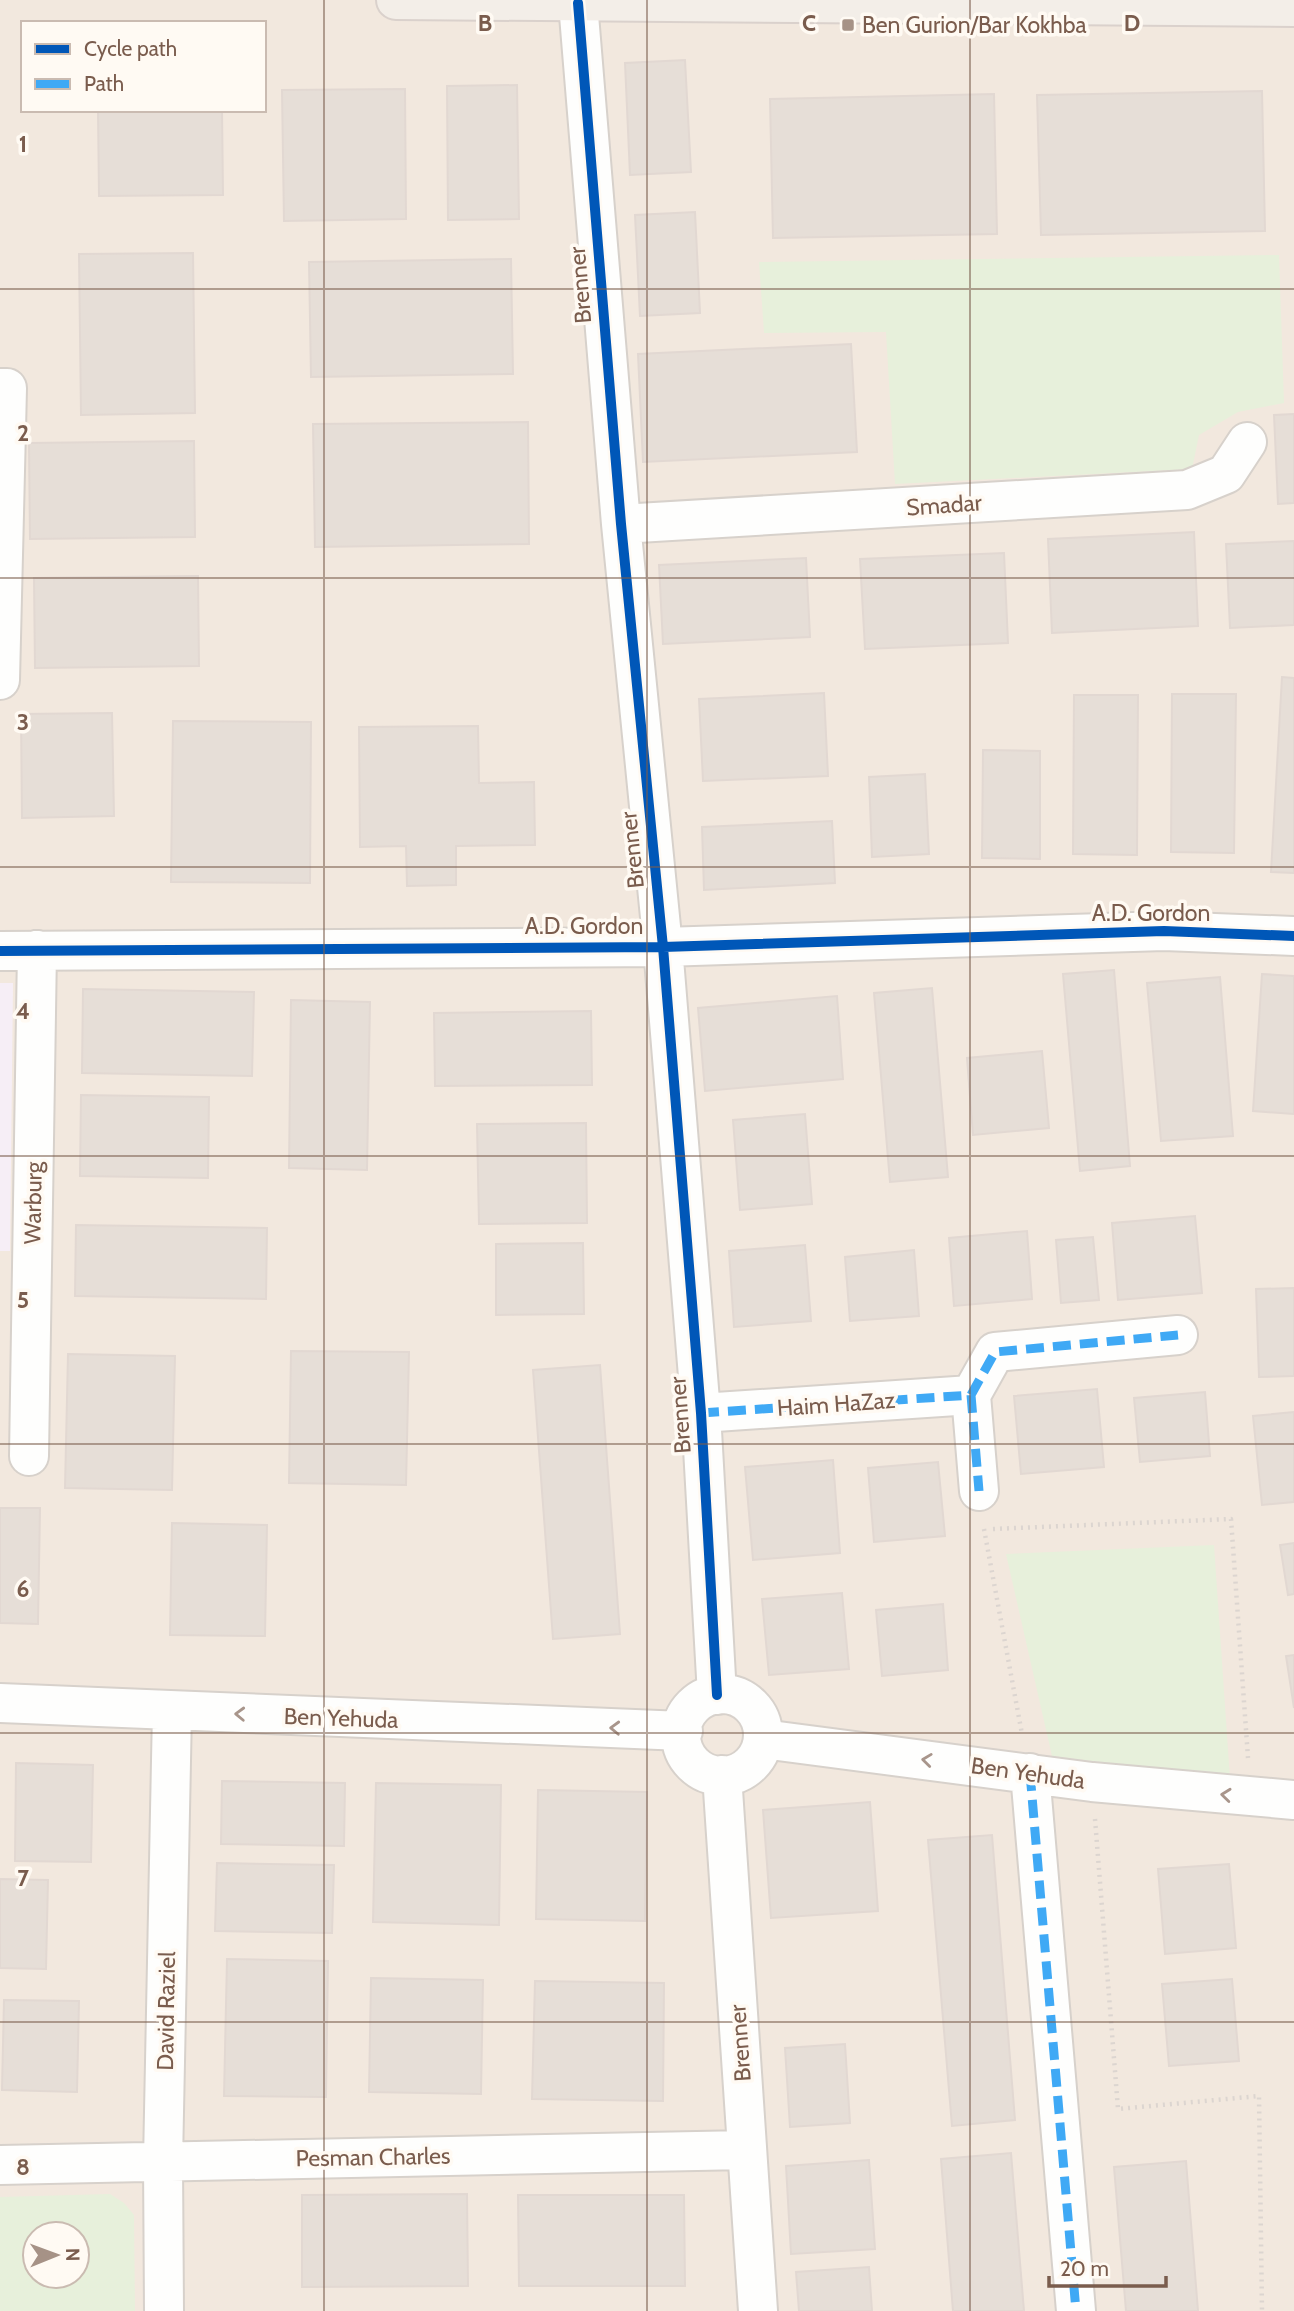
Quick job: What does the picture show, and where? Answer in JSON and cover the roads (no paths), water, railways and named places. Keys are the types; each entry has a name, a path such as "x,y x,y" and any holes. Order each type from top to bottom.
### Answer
{"main road":[{"path":"396,0 1294,7"}],"street":[{"name":"Brenner","path":"578,3 621,524 663,947 701,1413 717,1695"},
{"path":"0,680 4,388"},
{"name":"Smadar","path":"621,524 1187,489 1226,474 1247,442"},
{"name":"A.D. Gordon","path":"19,950 663,947 1164,931 1294,936"},
{"name":"Warburg","path":"19,950 29,1456"},
{"path":"979,1491 971,1395 995,1352 1178,1335"},
{"name":"Haim HaZaz","path":"701,1413 971,1395"},
{"path":"717,1695 736,1696 748,1703 762,1725 763,1739 752,1763 741,1771 722,1775 702,1770 684,1750 683,1731 689,1711 698,1702 717,1695"},
{"name":"Ben Yehuda","path":"0,1703 683,1731"},
{"name":"David Raziel","path":"164,2311 163,2162 172,1711"},
{"name":"Ben Yehuda","path":"763,1739 1092,1782 1294,1800"},
{"path":"1030,1773 1076,2311"},
{"name":"Brenner","path":"722,1775 758,2311"},
{"name":"Pesman Charles","path":"0,2165 747,2150"}],"place":[{"name":"Ben Gurion/Bar Kokhba","path":"848,25"}]}
